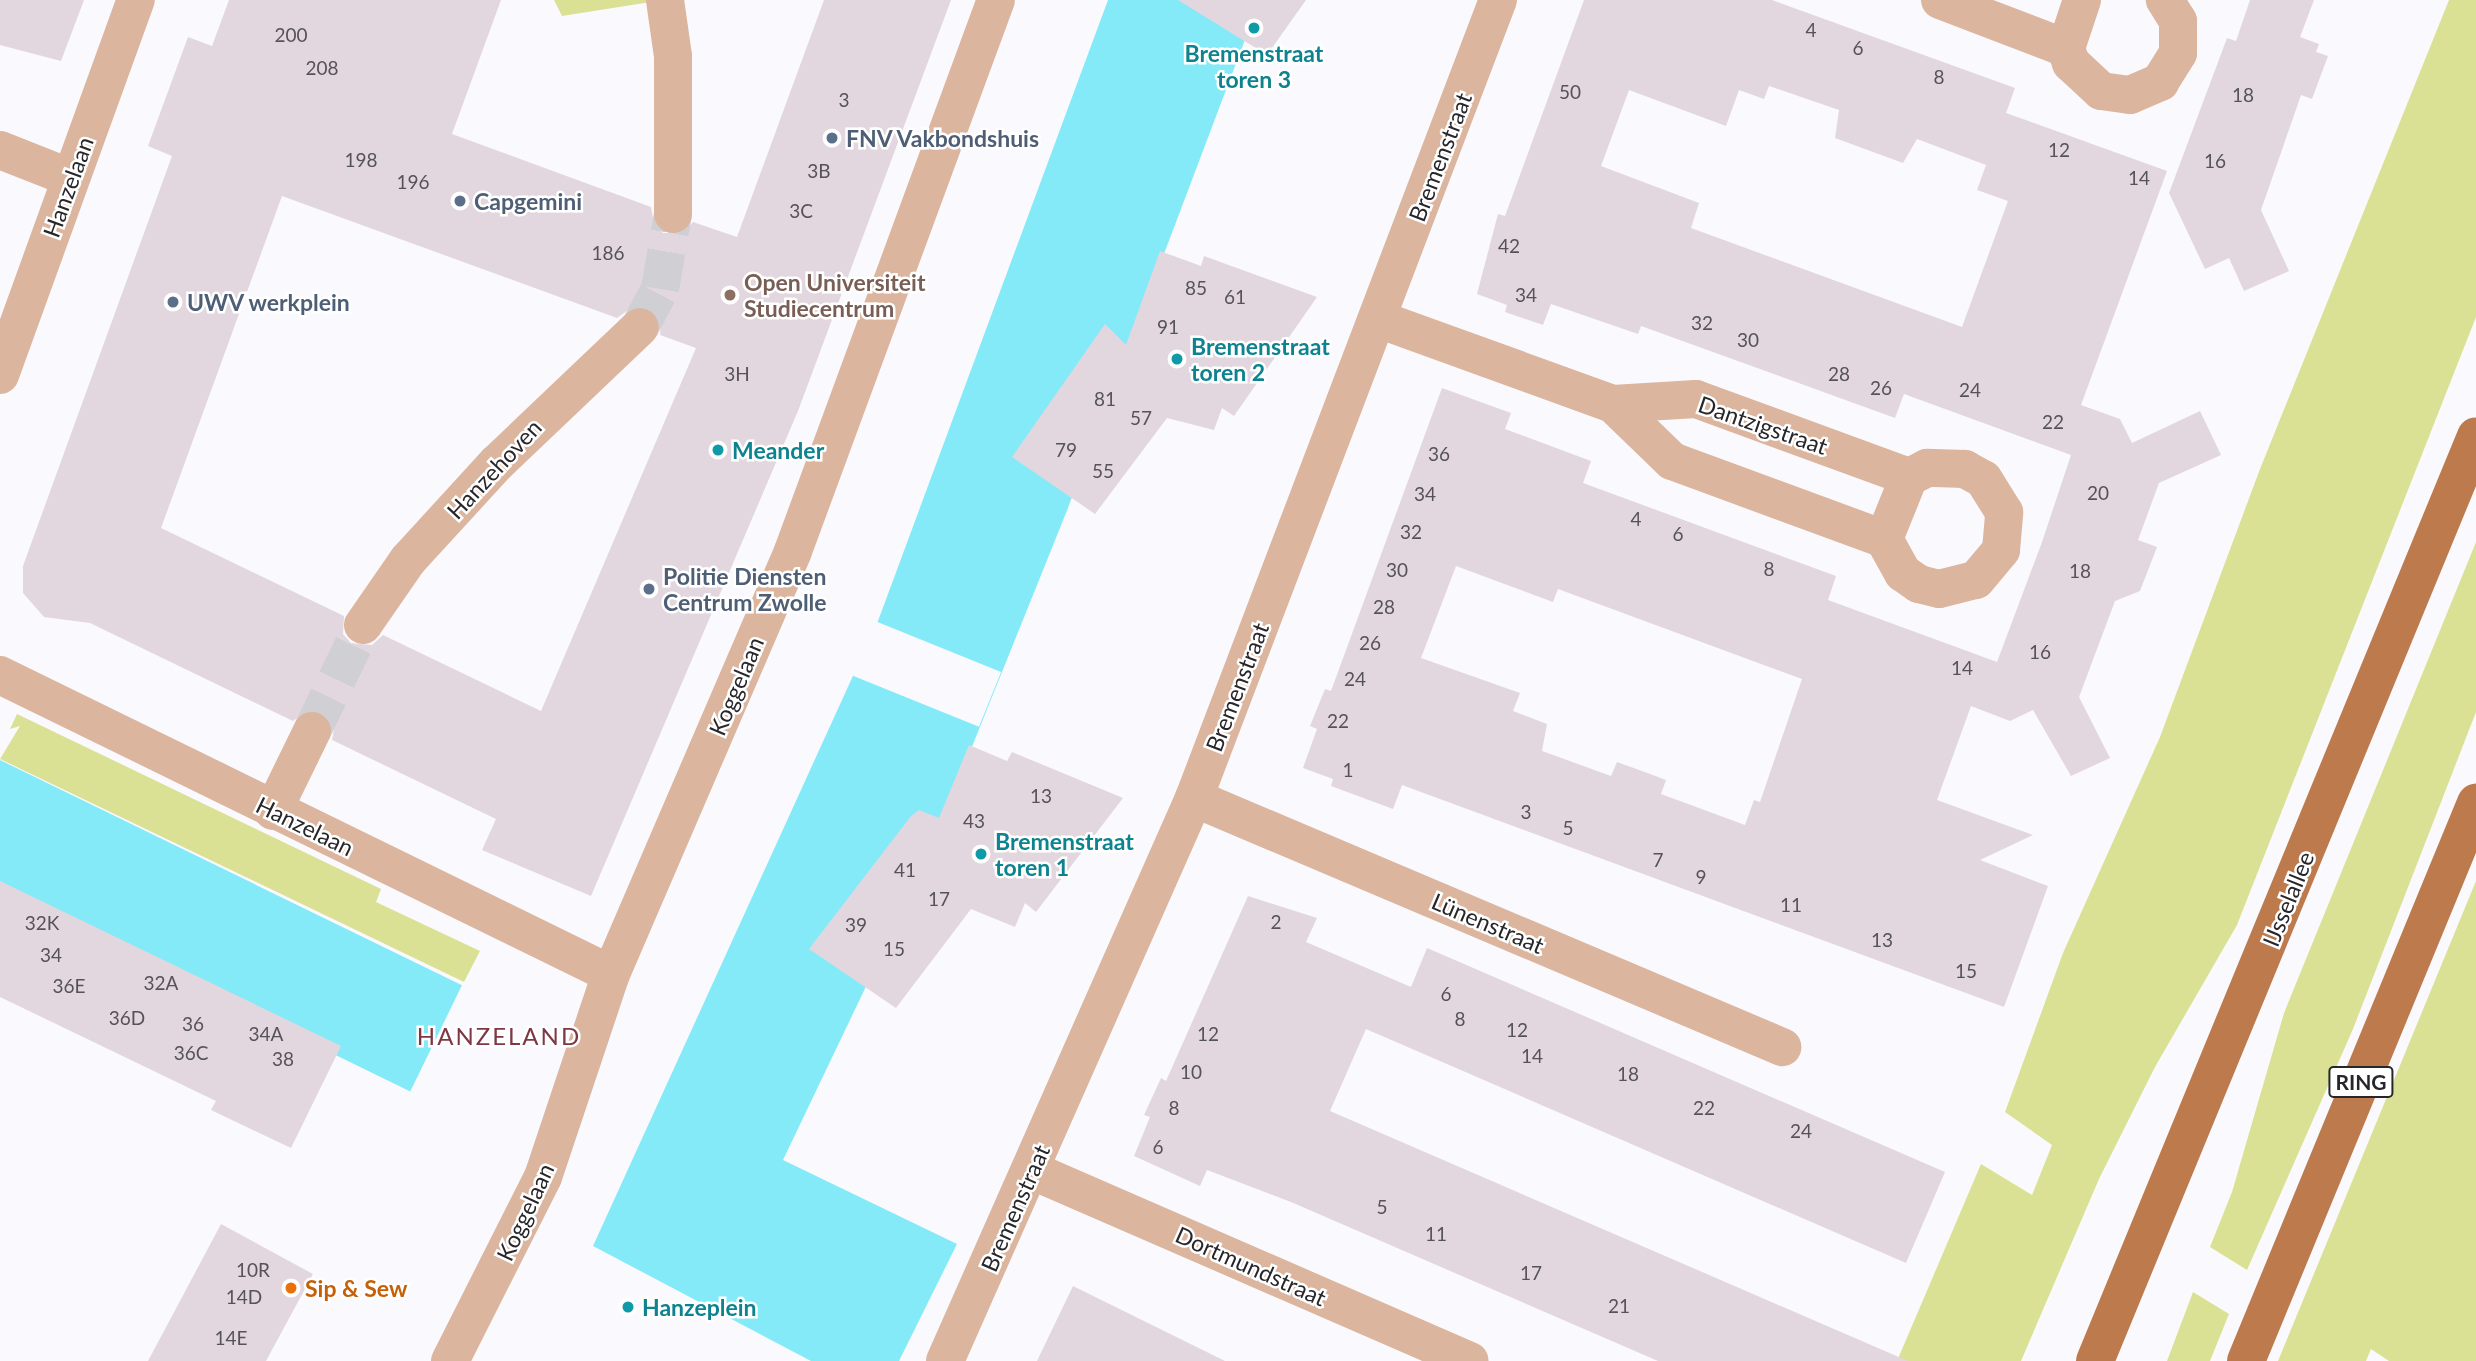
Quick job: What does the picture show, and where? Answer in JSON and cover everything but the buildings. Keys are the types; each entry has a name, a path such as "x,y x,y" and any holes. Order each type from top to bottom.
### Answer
{"main road":[{"name":"IJsselallee","path":"2095,1361 2476,436"},
{"name":"RING","path":"2245,1361 2476,803"}],"street":[{"name":"Hanzelaan","path":"0,375 13,304 71,178 136,0"},
{"path":"665,0 673,56 673,214"},
{"name":"Koggelaan","path":"455,1359 543,1177 611,974 793,551 996,0"},
{"name":"Bremenstraat","path":"945,1361 1032,1171 1194,799 1498,0"},
{"path":"1940,0 2066,48 2083,79 2101,91 2130,95 2160,82 2178,53 2178,21 2165,0"},
{"path":"2066,48 2082,0"},
{"path":"0,150 71,178"},
{"name":"Dantzigstraat","path":"1378,319 1613,404 1696,399 1909,477"},
{"name":"Hanzehoven","path":"363,625 408,560 497,463 640,327"},
{"name":"Dantzigstraat","path":"1613,404 1672,461 1884,539"},
{"path":"1945,466 1983,479 2004,512 2001,550 1976,580 1939,589 1903,573 1884,539 1909,477 1945,466"},
{"name":"Hanzelaan","path":"0,675 273,811 611,974"},
{"path":"273,811 312,731"},
{"name":"Lünenstraat","path":"1194,799 1782,1047"},
{"name":"Dortmundstraat","path":"1032,1171 1469,1361"}],"green space":[{"path":"554,0 651,0 651,2 562,16"},
{"path":"2449,0 2476,0 2476,317 2237,925 2155,1067 2099,1179 2021,1361 1897,1361 1981,1164 2032,1195 2052,1145 2005,1112 2063,953 2160,737 2260,469"},
{"path":"2476,542 2476,712 2353,1029 2247,1270 2210,1247 2232,1192 2284,1013"},
{"path":"17,714 381,889 376,902 480,951 464,982 0,759 20,726 10,729"},
{"path":"2476,881 2476,1361 2389,1361 2371,1349 2366,1361 2278,1361"},
{"path":"2193,1292 2229,1314 2210,1361 2167,1361"}],"water":[{"path":"1108,0 1260,0 1066,513 926,861 783,1160 957,1244 899,1361 811,1361 593,1246 878,621"},
{"path":"0,760 462,985 410,1091 0,891"}],"pier":[{"path":"875,621 1001,672 979,727 853,676"}],"tunnel":[{"path":"640,327 660,289 673,214"},
{"path":"312,731 363,625"}],"place":[{"name":"Bremenstraat toren 3","path":"1254,28"},
{"name":"FNV Vakbondshuis","path":"832,138"},
{"name":"Capgemini","path":"460,201"},
{"name":"Open Universiteit Studiecentrum","path":"730,295"},
{"name":"UWV werkplein","path":"173,302"},
{"name":"Bremenstraat toren 2","path":"1177,359"},
{"name":"Meander","path":"718,450"},
{"name":"Politie Diensten Centrum Zwolle","path":"649,589"},
{"name":"Bremenstraat toren 1","path":"981,854"},
{"name":"Sip & Sew","path":"291,1288"},
{"name":"Hanzeplein","path":"628,1307"}],"district":[{"name":"HANZELAND","path":"499,1036"}]}
